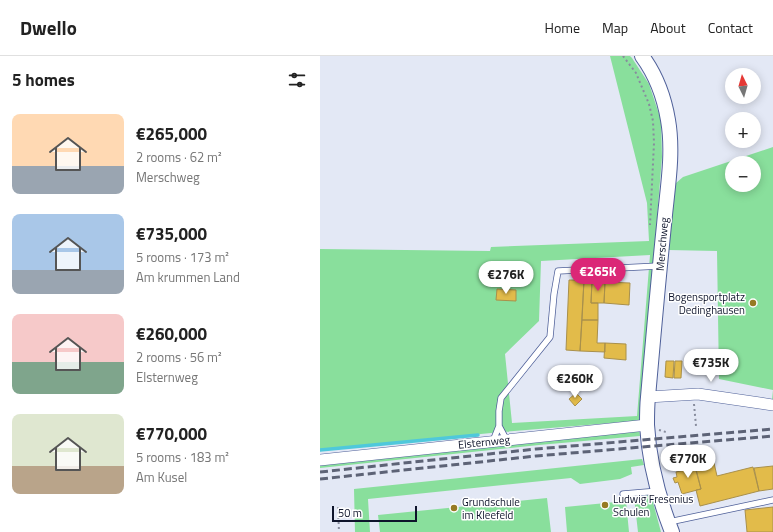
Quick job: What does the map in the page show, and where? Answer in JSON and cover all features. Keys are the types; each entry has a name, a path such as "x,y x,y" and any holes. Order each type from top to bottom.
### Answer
{"street":[{"name":"Merschweg","path":"642,56 653,73 660,90 666,108 670,129 669,171 648,397 648,432 651,457 670,527"},
{"path":"648,397 693,394 718,396 773,405"},
{"name":"Elsternweg","path":"320,460 493,441 648,432"}],"lane":[{"path":"493,441 499,426 500,398 550,338 554,294 558,271 660,266"},
{"path":"499,426 506,440"},
{"path":"623,494 659,491"},
{"path":"670,527 773,500"}],"path":[{"path":"622,56 636,73 649,104 653,121 654,143 651,229"},
{"path":"693,394 696,426"},
{"path":"338,507 339,532"}],"green space":[{"path":"610,56 630,56 632,58 649,84 661,120 662,157 640,423 636,421 491,433 320,450 320,249 490,251 491,247 649,241 647,203","holes":["650,255 637,416 512,423 505,354 539,321 541,261"]},
{"path":"773,147 773,390 719,379 717,251 668,250 676,183 683,177 725,163 725,192 761,192 761,156 746,156"},
{"path":"639,429 640,436 320,468 320,463"},
{"path":"642,459 644,465 631,467 632,474 620,479 580,484 571,478 368,499 370,532 355,532 354,489"},
{"path":"651,495 661,532 638,532 634,497"},
{"path":"547,498 551,532 380,532 378,515"},
{"path":"626,501 629,532 567,532 565,507"}],"building":[{"path":"569,280 584,280 580,351 566,350"},
{"path":"584,280 592,281 591,303 598,303 598,320 582,320"},
{"path":"592,281 605,282 604,303 591,303"},
{"path":"605,282 630,283 629,305 604,303"},
{"path":"497,289 516,290 516,301 496,300"},
{"path":"582,320 598,320 597,343 605,343 605,352 580,351"},
{"path":"605,343 626,344 626,360 604,358"},
{"path":"666,361 674,361 673,378 665,377"},
{"path":"675,361 682,361 681,378 674,378"},
{"path":"576,393 582,399 575,406 569,399"},
{"path":"694,461 701,489 682,494 678,482 675,483 673,478 677,477 676,472 685,470 684,464"},
{"path":"714,463 717,476 753,467 759,491 700,506 696,490 701,489 695,467"},
{"path":"773,466 773,489 759,491 754,468"},
{"path":"773,507 773,532 747,532 745,510"}],"waterway":[{"path":"320,450 478,435"}],"railway":[{"path":"320,472 536,449 773,429"},
{"path":"320,479 536,456 773,436"}],"place":[{"name":"Bogensportplatz Dedinghausen","path":"753,303"},
{"name":"Ludwig Fresenius Schulen","path":"605,505"},
{"name":"Grundschule im Kleefeld","path":"454,508"}]}
